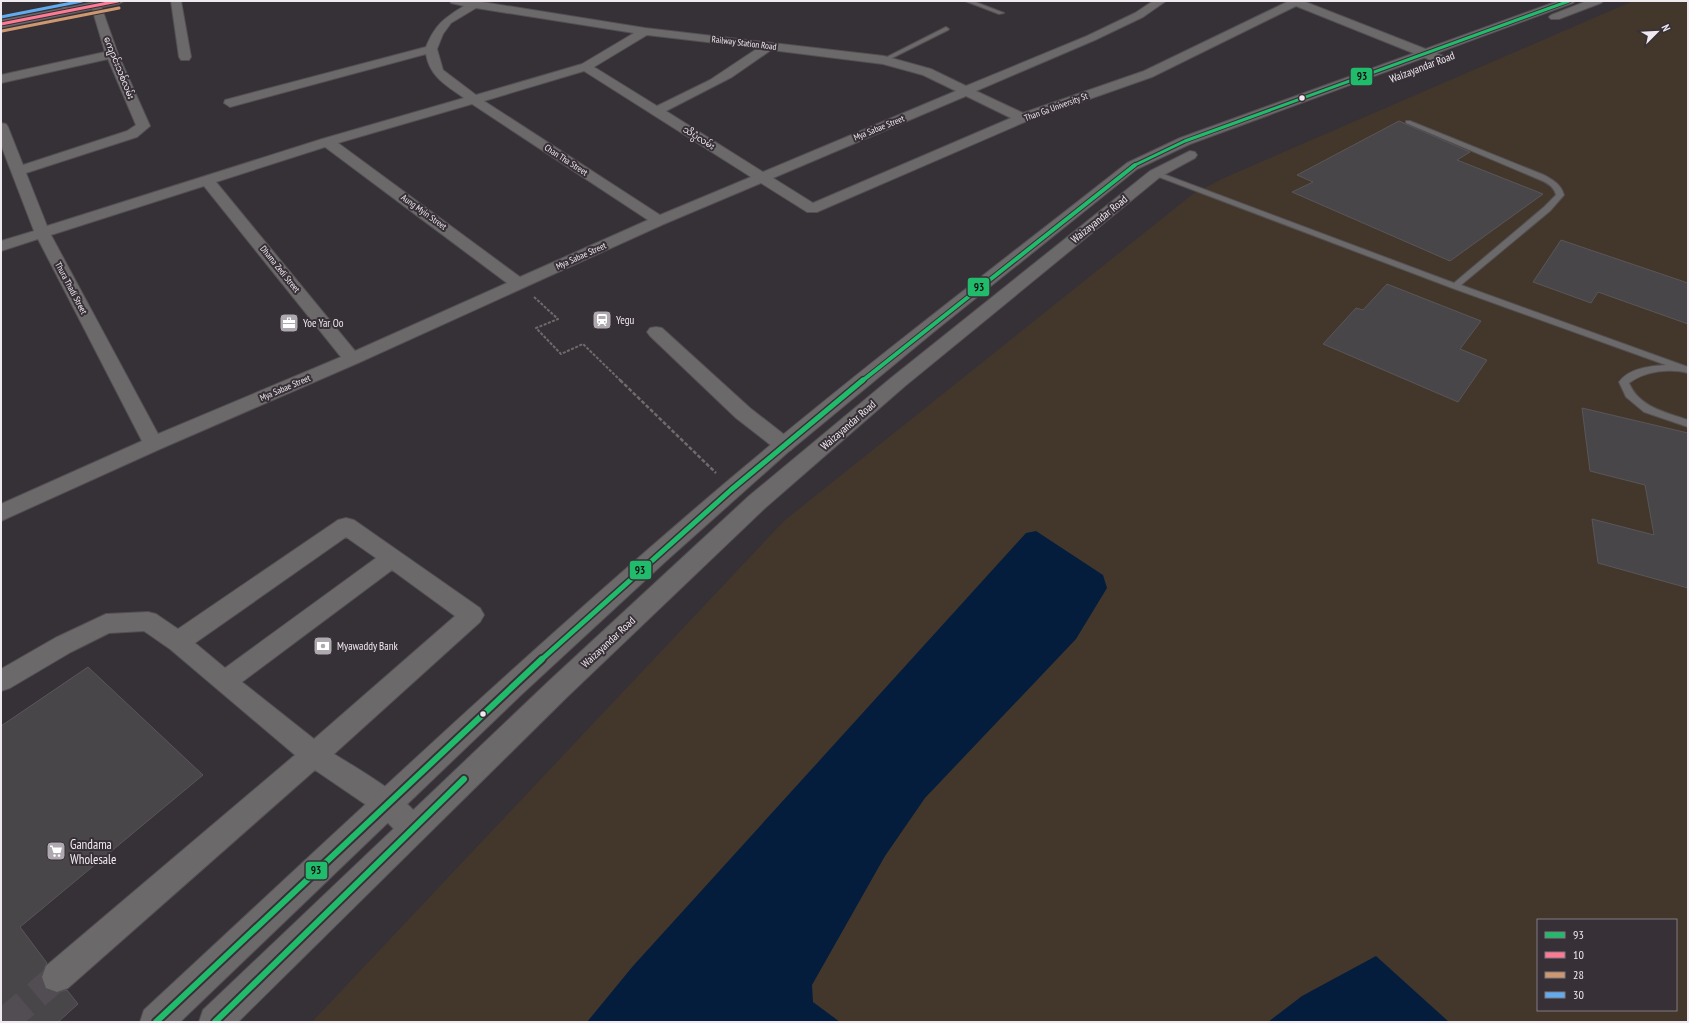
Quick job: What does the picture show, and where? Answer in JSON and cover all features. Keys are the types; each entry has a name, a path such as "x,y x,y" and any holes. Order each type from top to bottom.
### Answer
{"main road":[{"path":"1,24 79,1"},
{"path":"1,15 64,5 96,5 118,1"},
{"name":"Waizayandar Road","path":"1316,107 1434,56 1569,1"},
{"name":"Waizayandar Road","path":"156,1022 387,804 593,613 732,489 815,418 1132,166 1185,141 1597,1"},
{"name":"Waizayandar Road","path":"215,1022 558,689 757,502 898,382 1155,174 1178,160 1205,148"}],"street":[{"path":"176,1 185,57"},
{"name":"Railway Station Road","path":"455,1 645,31 884,60 927,72 1022,118"},
{"name":"Mya Sabae Street","path":"1,513 659,221 1092,38 1138,15 1161,1"},
{"path":"1297,1 1434,56"},
{"name":"Than Ga University St","path":"812,209 1022,118 1148,74 1297,1"},
{"path":"230,103 431,49 437,34 447,21 473,4"},
{"name":"ကျောင်းသစ်လမ်း","path":"19,171 139,130 143,126 112,54 96,5"},
{"path":"1,246 327,142 586,67 645,31"},
{"path":"656,111 715,83 748,64 768,46"},
{"name":"Chan Tha Street","path":"431,49 434,65 438,72 474,100 659,221"},
{"path":"1,79 112,54"},
{"name":"သိပ္ပံလမ်း","path":"586,67 812,209"},
{"name":"Thura Thadi Street","path":"1,127 42,232 154,444"},
{"name":"Aung Myin Street","path":"327,142 444,227 519,284"},
{"name":"Dhama Zedi Street","path":"207,180 352,358"},
{"path":"656,332 743,413 784,445"},
{"path":"57,977 314,755 472,615 346,526 178,642"},
{"path":"224,682 391,559"},
{"path":"1,682 63,645 106,624 148,621 178,642 224,682 314,755 387,804 413,829"}],"lane":[{"path":"968,1 1001,13"},
{"path":"884,60 946,29"},
{"path":"1408,122 1541,177 1555,185 1559,190 1560,195 1547,208 1456,286"},
{"path":"1155,174 1456,286 1685,368"},
{"path":"1685,368 1641,371 1631,375 1624,382 1629,395 1648,410 1688,424"}],"path":[{"path":"519,284 558,319 536,328 561,354 583,344 732,489"}],"shaded area":[{"path":"1633,1 1688,1 1688,1022 312,1022 784,521 1193,194 1224,178"}],"water":[{"path":"1036,531 1103,575 1107,588 1076,639 925,798 885,856 812,985 813,1002 840,1022 587,1022 633,966 1026,533"},
{"path":"1376,956 1449,1022 1268,1022 1302,996"}],"building":[{"path":"1399,121 1470,152 1457,160 1543,194 1450,261 1292,192 1313,182 1297,175"},
{"path":"1561,240 1688,283 1688,324 1598,292 1591,303 1533,282"},
{"path":"1387,284 1481,321 1460,349 1487,360 1458,402 1323,344 1356,308 1363,310"},
{"path":"1582,408 1688,433 1688,588 1598,563 1592,519 1654,535 1645,485 1590,471"},
{"name":"Gandama Wholesale","path":"88,667 203,775 20,927 47,963 41,976 45,989 56,993 67,990 78,1004 58,1022 1,1022 1,726"}],"tunnel":[{"path":"4,1022 57,977"}],"transit line":[{"name":"30","path":"1,17 82,1"},
{"name":"10","path":"1,24 118,1"},
{"name":"93","path":"156,1022 512,686 731,490 780,448 930,326 1132,166 1185,141 1569,1"},
{"name":"28","path":"2,31 119,8"},
{"name":"93","path":"215,1022 464,779"}],"place":[{"name":"Yegu","path":"602,320"},
{"name":"Yoe Yar Oo","path":"289,323"},
{"name":"Myawaddy Bank","path":"323,646"},
{"name":"Gandama Wholesale","path":"56,851"}]}
